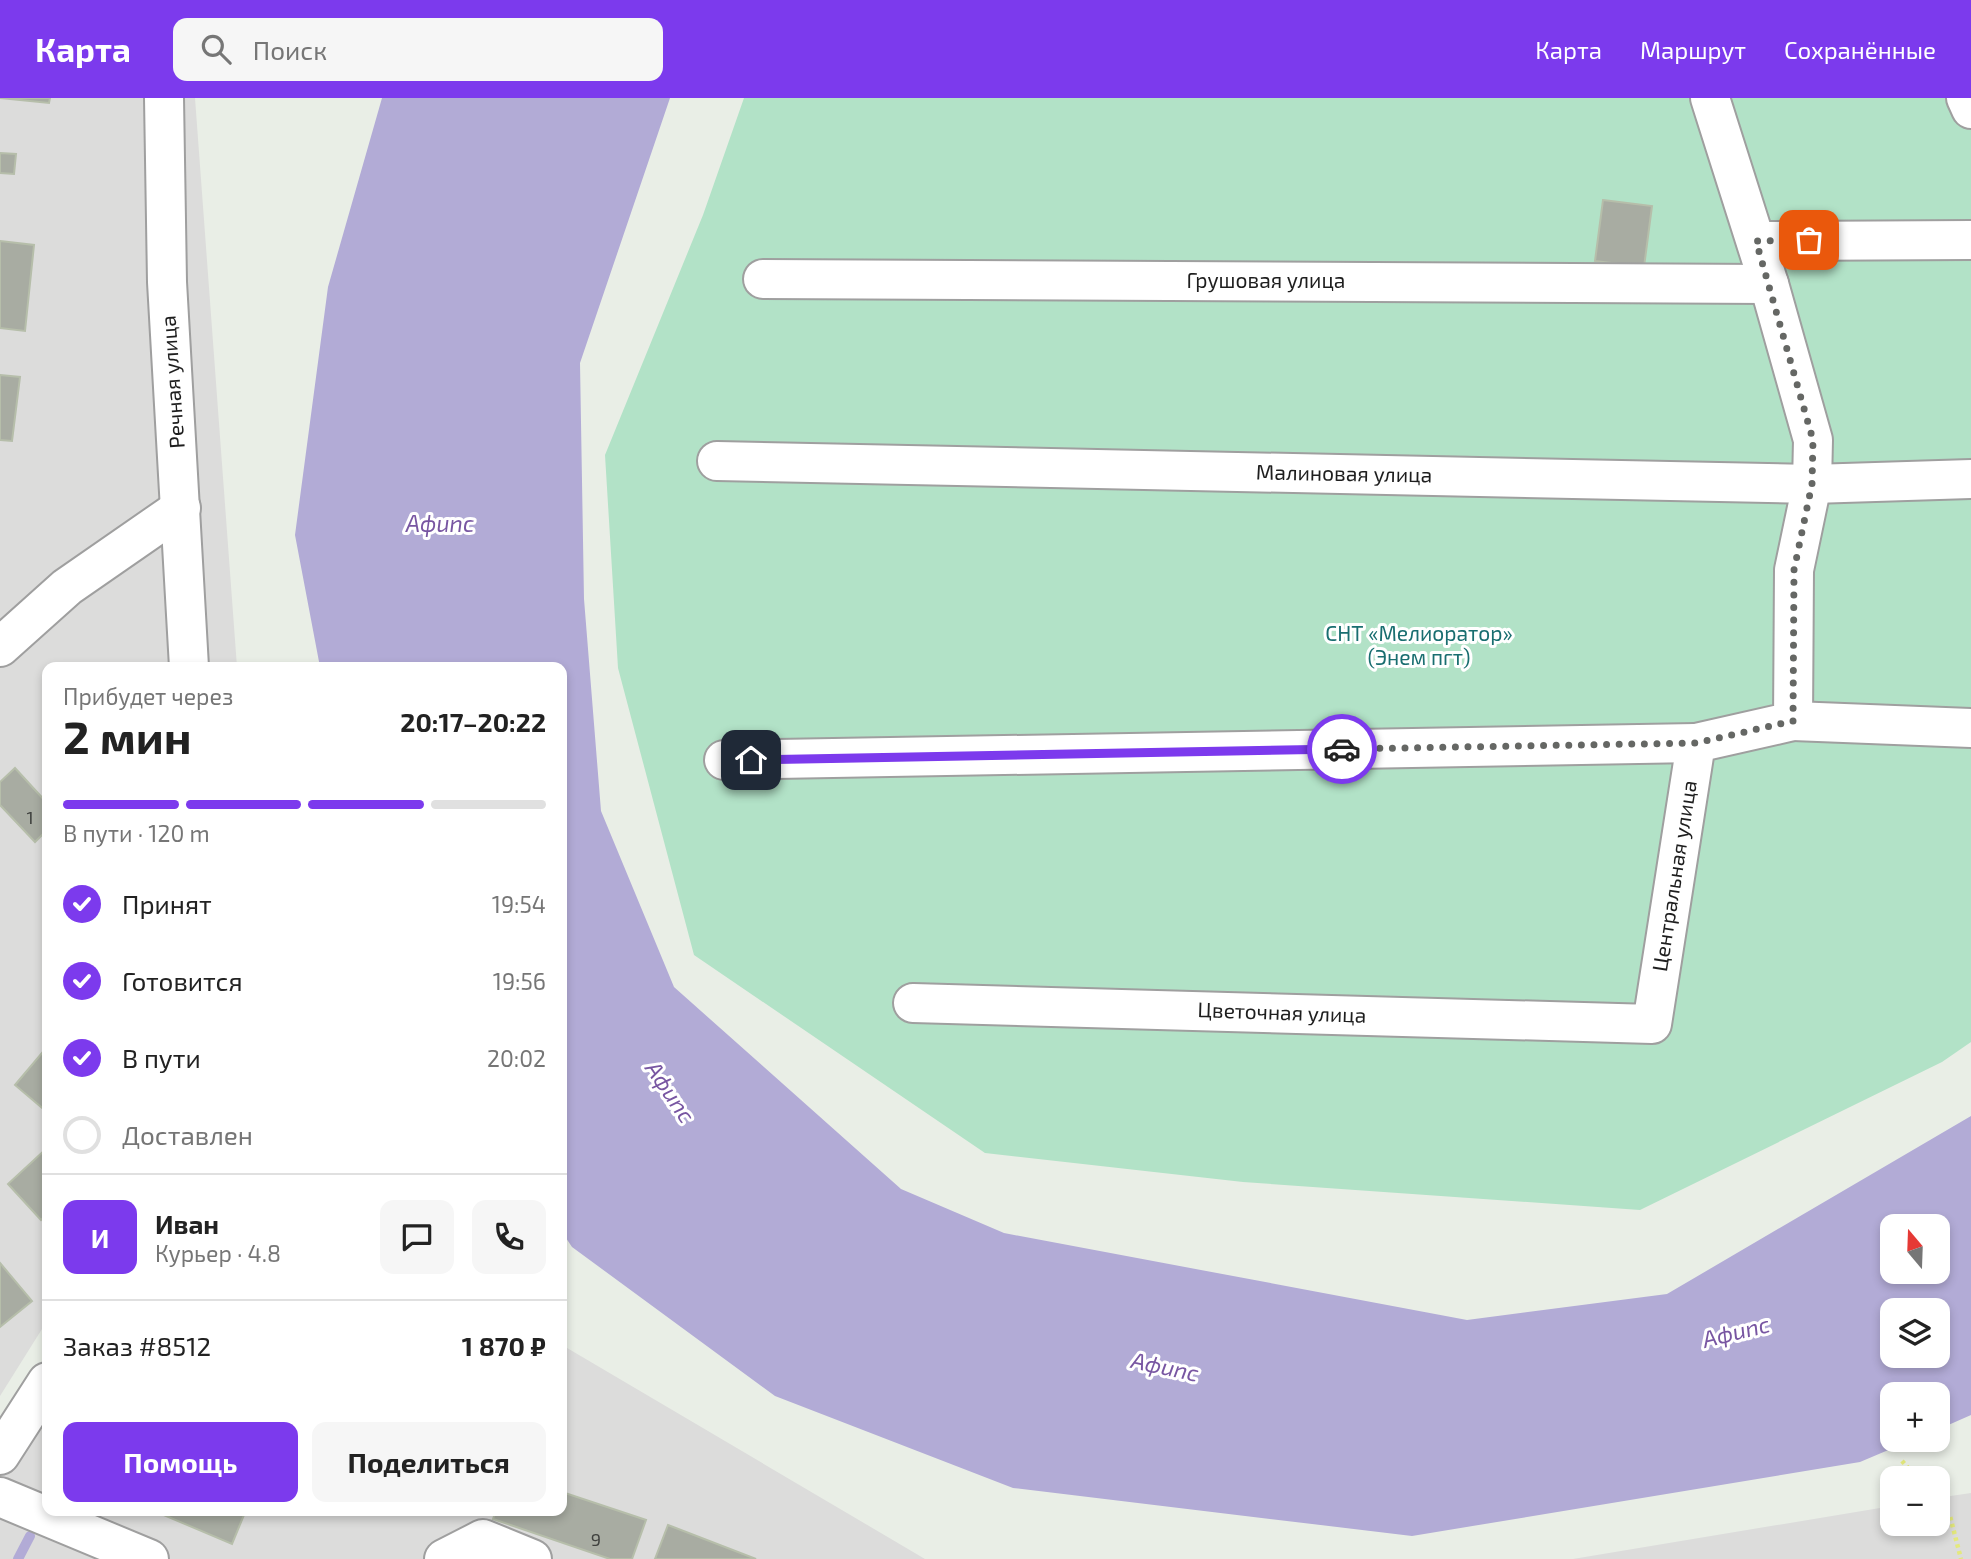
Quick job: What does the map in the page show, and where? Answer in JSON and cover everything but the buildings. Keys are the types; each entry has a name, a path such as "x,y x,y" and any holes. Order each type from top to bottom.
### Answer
{"street":[{"name":"Речная улица","path":"164,98 167,282 189,662"},
{"path":"1710,98 1769,284 1813,440 1812,484 1794,570 1793,721"},
{"path":"1966,98 1971,109"},
{"path":"1756,241 1971,240"},
{"name":"Грушовая улица","path":"763,279 1769,284"},
{"name":"Малиновая улица","path":"717,461 1812,484 1971,479"},
{"path":"0,647 67,587 181,509"},
{"path":"723,760 1696,743 1793,721 1971,728"},
{"name":"Центральная улица","path":"1652,1024 1696,743"},
{"name":"Цветочная улица","path":"913,1003 1652,1024"},
{"path":"0,1455 42,1390"},
{"path":"0,1497 42,1514"},
{"path":"46,1516 149,1559"},
{"path":"444,1559 482,1539 533,1559"}],"path":[{"path":"1902,1461 1906,1466"},
{"path":"1950,1516 1961,1559"}],"shaded area":[{"path":"0,98 195,98 237,662 42,662 42,1329 0,1396"},
{"path":"567,1348 925,1559 0,1559 0,1470 42,1423 42,1516 567,1516"},
{"path":"1971,1493 1971,1559 1573,1559 1880,1508 1880,1536 1950,1536 1950,1496"}],"green space":[{"name":"СНТ «Мелиоратор» (Энем пгт)","path":"744,98 1971,98 1971,1042 1942,1062 1640,1210 1243,1182 985,1153 694,955 618,668 605,455 703,215"}],"water":[{"name":"Афипс","path":"382,98 670,98 580,363 584,599 601,811 674,987 901,1189 1004,1233 1467,1320 1667,1294 1971,1116 1971,1415 1950,1424 1950,1382 1880,1382 1880,1452 1884,1452 1860,1462 1412,1536 1013,1488 775,1396 572,1247 567,1240 567,662 319,662 295,535 328,287"}],"waterway":[{"path":"18,1559 30,1536"}],"way so far":[{"path":"1342,749 1696,743 1793,721 1794,570 1812,484 1813,440 1756,241 1809,240"}],"route":[{"path":"751,760 1342,749"}]}
